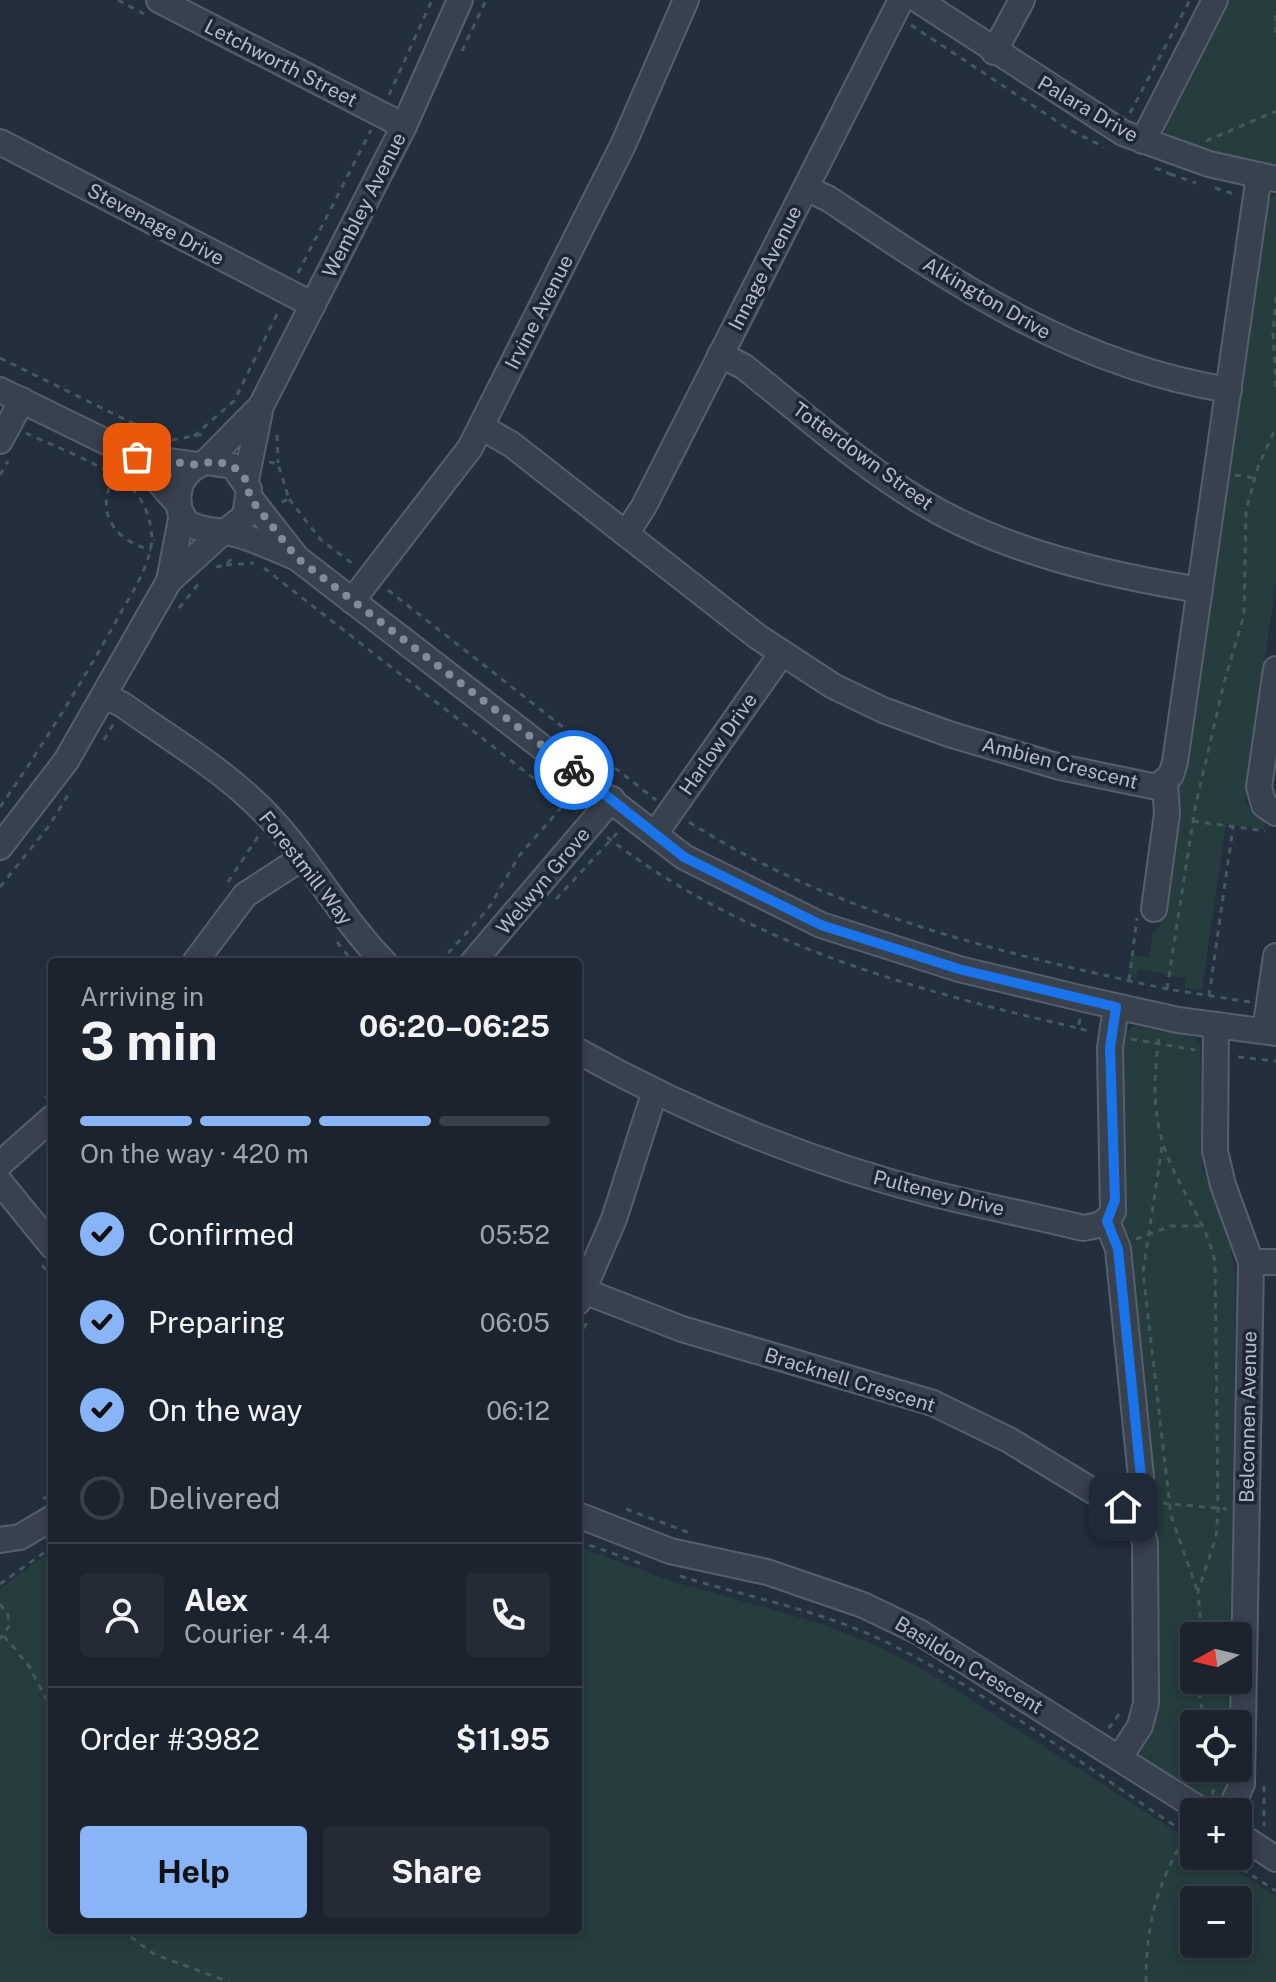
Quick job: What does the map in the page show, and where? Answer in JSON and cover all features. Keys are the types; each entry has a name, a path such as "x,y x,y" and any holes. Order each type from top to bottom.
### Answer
{"street":[{"name":"Letchworth Street","path":"159,0 404,126"},
{"name":"Wembley Avenue","path":"202,464 261,406 404,126 460,0"},
{"name":"Irvine Avenue","path":"352,601 463,459 481,427 623,145 686,0"},
{"name":"Palara Drive","path":"918,0 1065,98 1147,144 1209,164 1268,177"},
{"path":"994,52 1022,0"},
{"path":"1147,144 1215,0"},
{"name":"Innage Avenue","path":"626,534 898,6"},
{"name":"Stevenage Drive","path":"0,142 313,305"},
{"name":"Ambien Crescent","path":"481,427 511,444 782,653 833,686 927,726 1060,767 1143,786 1165,784 1175,762 1229,390 1268,177"},
{"name":"Alkington Drive","path":"806,188 829,199 969,292 1035,328 1132,367 1229,390"},
{"name":"Totterdown Street","path":"720,355 743,366 902,489 947,516 1041,552 1200,590"},
{"path":"0,390 137,457 233,466 297,558 352,601 684,857 821,925 959,969 1116,1007 1162,1017 1271,1032 1269,1004 1276,956"},
{"path":"4,433 22,400"},
{"name":"Wembley Avenue","path":"248,489 261,406"},
{"path":"137,457 181,510 204,532 224,532 297,558"},
{"path":"169,581 160,545 181,510 180,487 202,464"},
{"path":"1,846 66,761 169,581 245,516 248,489"},
{"name":"Harlow Drive","path":"655,834 782,653"},
{"path":"1274,812 1264,805 1259,787 1276,669"},
{"name":"Forestmill Way","path":"105,696 123,705 253,800 293,863 380,958"},
{"path":"1154,909 1167,814 1165,784"},
{"name":"Welwyn Grove","path":"476,958 612,799"},
{"path":"198,958 245,895 293,863"},
{"path":"1116,1007 1110,1048 1115,1200 1107,1221 1118,1249 1141,1477 1123,1507"},
{"name":"Belconnen Avenue","path":"1216,1025 1215,1151 1223,1185 1251,1262 1242,1784 1236,1798"},
{"name":"Pulteney Drive","path":"582,1053 654,1094 720,1123 831,1163 934,1194 1083,1228 1107,1221"},
{"path":"584,1303 654,1094"},
{"path":"0,1164 48,1122"},
{"path":"0,1182 48,1241"},
{"path":"1251,1262 1276,1262"},
{"name":"Bracknell Crescent","path":"584,1303 933,1403 1009,1440 1123,1507 1140,1524 1145,1543 1146,1703 1140,1726 1120,1757"},
{"name":"Basildon Crescent","path":"582,1517 670,1551 767,1572 863,1605 919,1632 1183,1798"},
{"path":"0,1540 20,1537 48,1520"},
{"path":"1252,1843 1276,1859"}],"path":[{"path":"194,436 234,401 380,114 432,0"},
{"path":"1128,116 1190,0"},
{"path":"898,6 1070,130 1109,150"},
{"path":"1276,15 1276,34"},
{"path":"1119,111 1128,116 1170,174"},
{"path":"1197,141 1207,141 1276,111"},
{"path":"1276,297 1273,334 1276,387"},
{"path":"1198,1592 1216,1537 1218,1511 1215,1262 1204,1226 1163,1145 1153,1086 1193,820 1224,683 1244,615 1246,510 1258,467 1276,427"},
{"path":"4,433 114,477 139,497 160,545"},
{"path":"114,477 106,499 109,522 127,542 160,545"},
{"path":"289,499 321,540 671,811 740,855 794,882 883,916 1090,972 1167,989 1269,1004"},
{"path":"0,807 54,729 160,545"},
{"path":"114,723 124,730"},
{"path":"444,958 488,909 519,856 565,803"},
{"path":"1193,820 1270,832 1274,812"},
{"path":"549,906 632,816"},
{"path":"251,826 293,863"},
{"path":"1209,996 1233,827"},
{"path":"0,874 6,879"},
{"path":"333,936 350,958"},
{"path":"1230,1056 1276,1061"},
{"path":"1163,1145 1143,1272 1171,1516 1198,1592 1201,1622"},
{"path":"582,1542 652,1567"},
{"path":"0,1584 48,1550"},
{"path":"667,1572 812,1614 883,1641 980,1698 1180,1828"},
{"path":"0,1604 8,1615 9,1626 2,1638 29,1666 48,1702"},
{"path":"1146,1982 1149,1932 1157,1893 1163,1874 1180,1845"},
{"path":"1244,1870 1276,1891"},
{"path":"126,1934 154,1954 229,1982"}],"green space":[{"path":"1223,0 1276,0 1276,173 1168,143 1164,125"},
{"path":"1276,194 1276,581 1245,801 1254,816 1266,821 1264,830 1226,824 1202,990 1185,988 1185,978 1139,969 1136,978 1128,977 1131,955 1149,958 1153,933 1160,926 1167,850 1263,201"},
{"path":"1134,1026 1194,1037 1200,1044 1202,1166 1230,1243 1235,1276 1234,1622 1180,1622 1180,1694 1234,1694 1233,1710 1180,1710 1180,1782 1233,1782 1222,1798 1200,1798 1144,1762 1141,1754 1136,1505 1117,1231 1118,1049 1123,1034"},
{"path":"582,1548 672,1581 819,1623 882,1648 934,1676 1180,1834 1180,1870 1236,1870 1276,1896 1276,1982 0,1982 0,1588 48,1554 48,1934 582,1934"}],"way so far":[{"path":"137,457 197,465 215,461 233,466 246,480 250,498 268,517 297,558 574,770"}],"route":[{"path":"574,770 684,857 821,925 959,969 1116,1007 1110,1048 1115,1200 1113,1212 1107,1221 1118,1249 1122,1314 1141,1477 1123,1507"}]}
